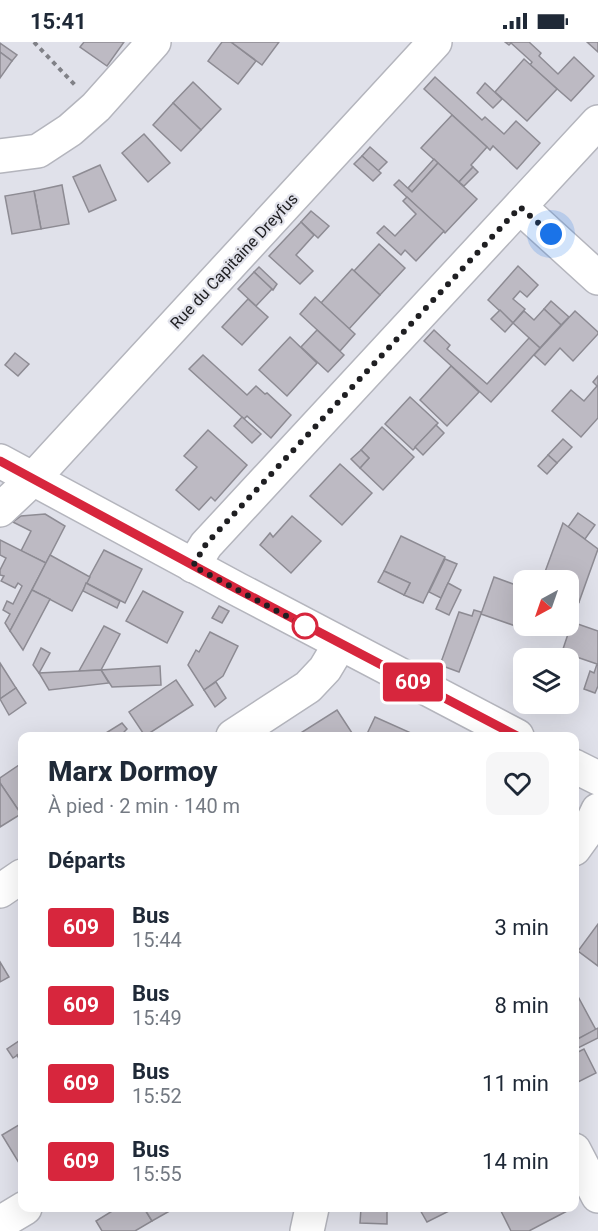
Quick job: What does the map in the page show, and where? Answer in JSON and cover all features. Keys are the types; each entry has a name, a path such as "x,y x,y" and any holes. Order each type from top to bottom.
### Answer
{"street":[{"path":"0,156 38,151 70,130 96,107 154,42"},
{"name":"Rue du Capitaine Dreyfus","path":"0,510 33,479 435,42"},
{"path":"193,566 206,544 598,122"},
{"path":"520,207 598,278"},
{"path":"0,461 193,566 509,732"},
{"path":"239,732 308,687 325,669 340,644"},
{"path":"579,768 598,778"},
{"path":"579,842 598,810"},
{"path":"0,891 18,879"},
{"path":"579,1160 598,1196"},
{"path":"0,1223 18,1212"},
{"path":"307,1231 311,1212"}],"path":[{"path":"34,42 96,107"}],"building":[{"path":"84,42 124,42 107,66 80,47"},
{"path":"222,42 231,42 256,61 238,84 208,61"},
{"path":"231,42 279,42 262,65"},
{"path":"505,42 529,42 541,53 539,56 558,74 574,57 594,76 571,101 530,65 532,62 511,43 509,45"},
{"path":"587,42 598,42 598,52"},
{"path":"0,43 17,55 12,61 0,52"},
{"path":"0,52 12,61 0,78"},
{"path":"524,59 557,89 527,121 495,92"},
{"path":"435,77 482,120 485,117 504,134 516,121 540,143 517,169 493,146 490,150 424,89"},
{"path":"193,82 221,109 201,130 173,103"},
{"path":"485,83 502,99 493,108 477,93"},
{"path":"173,103 201,130 181,151 153,125"},
{"path":"452,115 487,147 459,182 421,148"},
{"path":"144,134 170,163 148,182 122,153"},
{"path":"370,147 387,162 378,171 362,156"},
{"path":"362,156 381,173 373,181 354,164"},
{"path":"434,159 438,163 412,192 408,188"},
{"path":"438,163 477,199 445,233 394,185 399,180 412,192"},
{"path":"100,165 116,200 89,212 73,177"},
{"path":"473,167 478,172 464,186 459,182"},
{"path":"62,185 69,224 41,229 34,191"},
{"path":"34,191 41,229 12,234 5,196"},
{"path":"407,197 444,231 416,261 405,250 401,255 377,233 384,226 395,236 416,214 403,201"},
{"path":"311,211 329,226 318,238 301,222"},
{"path":"301,222 314,235 296,255 313,271 300,284 269,256"},
{"path":"379,244 405,268 380,295 354,271"},
{"path":"518,266 538,285 527,297 520,291 513,299 525,309 513,323 488,300"},
{"path":"259,267 277,284 273,290 254,272"},
{"path":"352,269 380,295 349,329 321,303"},
{"path":"254,272 272,289 256,306 238,289"},
{"path":"315,297 355,334 340,351 300,314"},
{"path":"248,299 268,317 242,345 222,327"},
{"path":"551,301 569,317 561,325 544,309"},
{"path":"544,309 561,325 540,348 513,323 524,311 534,320"},
{"path":"500,310 513,323 505,332 491,319"},
{"path":"575,311 598,334 573,361 560,348 545,365 534,355"},
{"path":"317,330 344,355 328,372 301,347"},
{"path":"434,330 450,345 447,349 487,384 529,338 540,348 491,402 424,341"},
{"path":"290,337 317,363 287,396 259,370"},
{"path":"15,353 29,364 18,376 5,365"},
{"path":"203,355 247,395 256,386 291,415 271,438 247,416 244,419 189,369"},
{"path":"451,366 479,392 447,426 420,400"},
{"path":"598,376 598,418 581,437 552,411 571,390 584,401 597,386 593,382"},
{"path":"410,397 438,423 413,450 385,424"},
{"path":"242,417 261,434 252,443 234,426"},
{"path":"436,425 444,433 423,455 415,447"},
{"path":"382,427 414,457 383,490 360,468 369,458 361,450"},
{"path":"208,430 247,465 215,501 211,497 199,510 176,490 197,467 184,456"},
{"path":"563,439 572,447 557,463 548,455"},
{"path":"361,450 369,458 360,468 351,459"},
{"path":"548,455 557,463 547,474 538,466"},
{"path":"340,464 372,493 342,525 310,496"},
{"path":"578,513 595,525 585,539 568,527"},
{"path":"45,514 65,526 46,563 21,551 31,531 13,522 21,516"},
{"path":"292,516 321,541 291,573 260,545 270,533 273,537"},
{"path":"563,523 598,549 579,602 579,570 546,570"},
{"path":"401,536 445,557 423,603 404,595 410,583 384,571"},
{"path":"0,540 46,563 10,631 5,623 10,614 3,610 7,601 13,604 22,586 18,583 15,588 1,581 4,576 0,575 0,570 6,558 0,555"},
{"path":"104,550 142,569 125,603 86,583"},
{"path":"50,555 90,577 72,611 32,590"},
{"path":"445,559 457,564 441,598 429,592"},
{"path":"384,571 410,583 404,595 378,582"},
{"path":"494,577 513,584 513,625 481,614"},
{"path":"86,583 120,601 117,608 83,591"},
{"path":"448,583 461,590 449,615 436,609"},
{"path":"32,590 50,599 23,650 10,631"},
{"path":"143,591 183,612 167,643 126,621"},
{"path":"219,606 229,611 222,623 212,618"},
{"path":"474,610 481,614 459,672 440,665 459,612 472,616"},
{"path":"579,624 598,631 598,686 595,693 584,689 590,671 594,673 597,664 579,658 579,648 563,648 567,636 579,636"},
{"path":"104,626 120,634 101,670 79,671"},
{"path":"210,632 238,646 223,676 204,690 188,665 196,650 199,652"},
{"path":"41,648 50,653 39,673 33,665"},
{"path":"0,663 16,688 0,699"},
{"path":"160,666 161,685 112,687 101,670"},
{"path":"101,670 109,683 49,690 39,673"},
{"path":"176,680 193,705 151,732 142,732 129,712"},
{"path":"216,682 226,698 215,707 204,690"},
{"path":"16,688 26,703 9,715 0,699"},
{"path":"337,710 351,732 302,732"},
{"path":"375,717 409,732 368,732"},
{"path":"122,723 127,729 124,732 107,732"},
{"path":"18,766 18,810 0,783 0,778"},
{"path":"0,783 18,810 18,816 0,827"},
{"path":"598,924 598,966 579,950"},
{"path":"0,962 9,977 0,982"},
{"path":"579,998 596,1030 579,1038"},
{"path":"598,1028 598,1038 579,1048 579,1038"},
{"path":"18,1042 18,1055 13,1058 7,1049"},
{"path":"584,1049 596,1073 579,1082 579,1052"},
{"path":"18,1125 18,1161 2,1135"},
{"path":"111,1212 146,1212 152,1221 135,1231 102,1231 96,1221"},
{"path":"146,1212 168,1212 152,1221"},
{"path":"361,1212 387,1212 387,1224 360,1223"},
{"path":"421,1212 447,1212 427,1222"},
{"path":"502,1212 565,1212 529,1231 511,1231"}],"bus line":[{"name":"609","path":"0,461 509,732"}],"route":[{"path":"305,626 193,566 206,544 520,207 551,234"}]}
